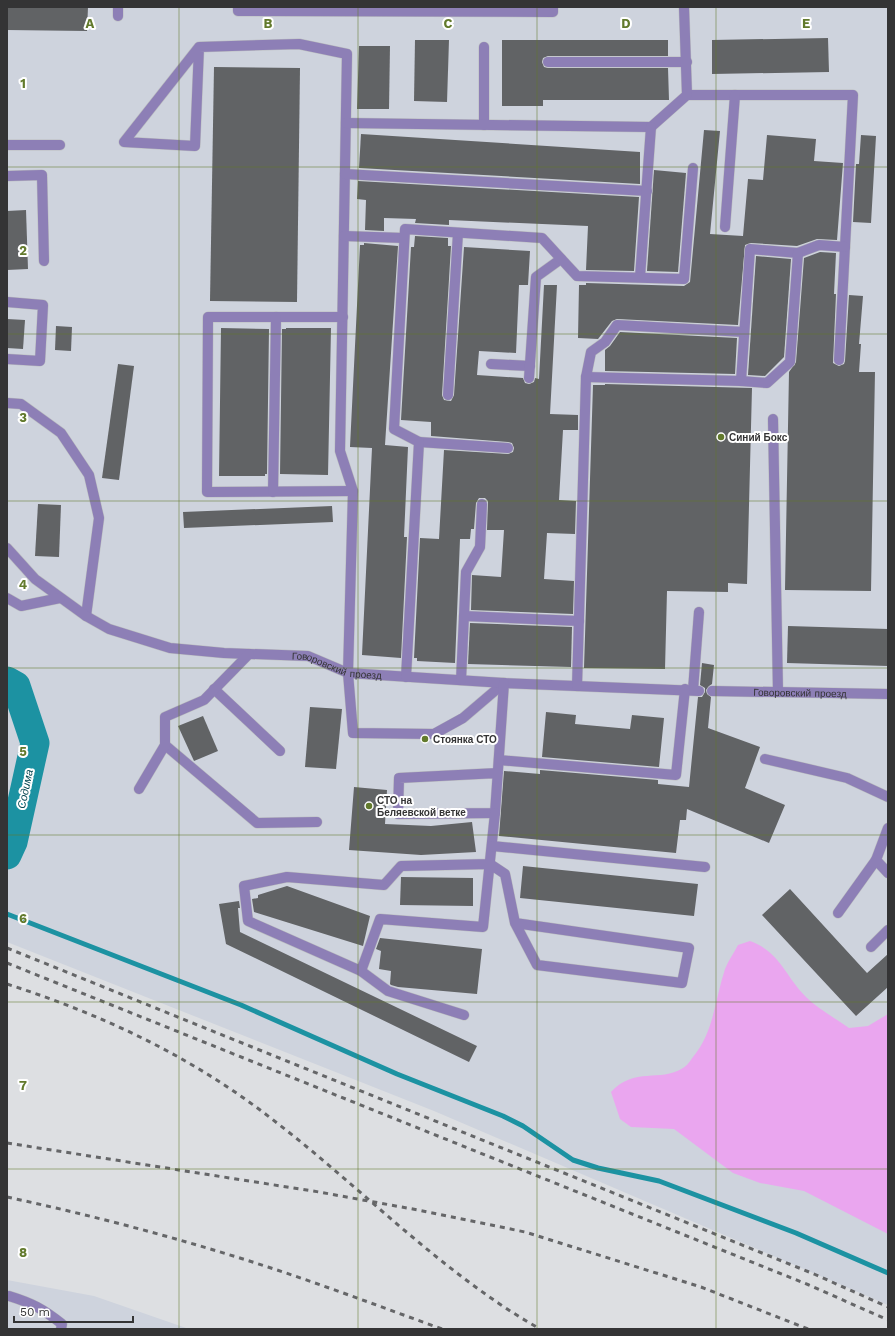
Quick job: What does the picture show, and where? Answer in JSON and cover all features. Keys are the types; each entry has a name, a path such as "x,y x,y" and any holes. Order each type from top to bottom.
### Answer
{"street":[{"path":"238,7 238,11 545,12 553,12 553,7"},
{"path":"684,7 687,95"},
{"path":"199,47 300,44 347,54 340,451 353,491 348,673 353,733 434,734 463,718 504,683"},
{"path":"199,47 195,146 124,142 190,59 199,47"},
{"path":"484,47 484,125"},
{"path":"548,62 687,62"},
{"path":"346,122 651,127 687,95 853,95 839,360"},
{"path":"725,227 735,95"},
{"path":"640,277 651,127"},
{"path":"7,145 60,144"},
{"path":"508,448 419,442 394,429 404,229 542,238 577,276 684,279 693,168"},
{"path":"345,174 647,191"},
{"path":"7,176 42,175 44,262"},
{"path":"448,395 458,233"},
{"path":"344,236 404,238"},
{"path":"741,382 750,249 798,253 819,245 845,247"},
{"path":"586,377 767,382 790,362 798,253"},
{"path":"529,378 536,277 561,259"},
{"path":"7,302 43,304 40,361 7,359"},
{"path":"343,317 208,317 207,492 353,491"},
{"path":"273,492 276,317"},
{"path":"577,686 586,377 591,352 605,342 618,325 744,332"},
{"path":"491,364 530,366"},
{"path":"7,403 21,404 62,434 89,475 99,518 86,616"},
{"path":"774,419 778,692"},
{"path":"406,677 419,442"},
{"path":"461,680 466,572 480,548 482,504"},
{"name":"Говоровский проезд","path":"7,548 35,579 86,616 110,629 170,648 249,654 308,656 348,673 504,683 693,690"},
{"path":"7,598 21,606 60,598"},
{"path":"499,760 676,775 693,690 699,612"},
{"path":"464,616 579,621"},
{"path":"139,789 165,745 165,717 204,700 249,654"},
{"path":"361,971 380,919 483,927 495,813 504,683"},
{"path":"214,689 280,751"},
{"name":"Говоровский проезд","path":"712,691 888,694"},
{"path":"165,745 257,823 317,822"},
{"path":"765,759 847,778 888,797"},
{"path":"495,813 398,814 399,778 498,774"},
{"path":"838,913 876,860 888,828"},
{"path":"492,846 705,867"},
{"path":"876,860 888,873"},
{"path":"464,1015 388,991 361,971 248,921 244,886 287,877 384,885 400,866 490,864 505,874 515,923 537,965 682,983 689,948 515,923"},
{"path":"871,947 888,930"},
{"path":"9,1296 32,1303 46,1312 62,1324 60,1329"}],"shaded area":[{"path":"7,7 888,7 888,1305 434,1111 7,942"},
{"path":"750,941 768,951 775,958 806,997 849,1028 868,1026 888,1014 888,1234 804,1191 760,1183 733,1173 674,1129 631,1127 620,1119 611,1092 620,1084 629,1079 674,1072 687,1065 700,1047 710,1026 725,969 728,963 738,945"},
{"path":"7,1280 94,1296 189,1329 7,1329"}],"building":[{"path":"7,7 88,7 87,31 7,30"},
{"path":"828,38 829,72 712,74 712,40"},
{"path":"415,40 449,40 447,102 414,101"},
{"path":"502,40 668,40 668,56 548,56 543,58 542,62 544,67 548,68 668,68 669,100 543,100 543,106 502,106"},
{"path":"359,46 390,46 389,109 357,109"},
{"path":"214,67 300,68 297,302 210,301"},
{"path":"704,130 720,131 710,234 743,236 748,179 763,180 767,135 816,139 814,161 843,163 837,240 817,239 797,246 751,243 745,245 738,325 617,319 612,321 598,339 578,338 579,285 586,285 586,283 684,286 690,282"},
{"path":"361,134 640,152 640,184 359,168"},
{"path":"861,135 876,136 871,223 853,222 856,164 859,164"},
{"path":"654,170 686,173 678,272 647,271"},
{"path":"358,181 639,197 634,271 586,270 588,226 449,220 449,225 415,223 416,219 384,218 384,231 365,230 366,200 357,199"},
{"path":"26,210 28,269 7,270 7,211"},
{"path":"415,236 448,238 448,246 451,246 442,395 444,400 451,401 454,395 464,247 530,251 528,285 519,285 516,353 479,351 477,375 523,378 525,383 529,384 534,382 535,378 539,379 544,285 557,285 550,414 578,415 578,430 563,430 559,500 576,501 575,534 547,533 544,579 574,581 573,614 471,610 472,575 501,577 504,530 487,530 488,501 485,498 479,498 476,503 474,529 471,529 470,539 460,539 455,663 417,661 417,658 414,658 420,538 439,539 444,450 508,454 513,452 514,448 512,443 508,442 431,436 431,422 401,420 411,247 414,247"},
{"path":"364,243 398,246 385,445 408,447 404,537 407,537 401,658 362,655 372,448 350,447 360,245 364,245"},
{"path":"820,252 836,253 833,363 839,366 844,364 845,361 849,295 863,296 859,344 861,344 859,372 875,372 871,591 785,590 789,372 796,362 804,258"},
{"path":"756,256 791,259 784,357 765,376 748,375"},
{"path":"7,319 25,320 23,349 7,348"},
{"path":"56,326 72,327 71,351 55,350"},
{"path":"221,328 269,329 267,474 265,474 265,476 219,476"},
{"path":"331,328 328,475 280,474 282,329"},
{"path":"620,332 737,338 735,374 605,371 605,350 610,346"},
{"path":"118,364 134,366 119,480 102,478"},
{"path":"605,384 752,388 747,584 728,583 728,592 667,591 665,669 584,668 593,385"},
{"path":"38,504 61,505 59,557 35,556"},
{"path":"332,506 333,522 184,528 183,512"},
{"path":"470,623 572,627 571,667 468,664"},
{"path":"788,626 888,629 888,666 787,663"},
{"path":"702,663 714,665 712,684 706,690 707,694 711,697 708,728 760,747 745,788 785,805 769,843 687,809 686,820 680,820 676,853 499,836 504,771 540,774 540,770 658,780 658,784 689,787 698,697 702,697 705,692 705,688 700,685"},
{"path":"310,707 342,709 336,769 305,767"},
{"path":"546,712 576,715 575,724 630,729 632,715 664,718 659,767 542,757"},
{"path":"203,716 218,751 194,761 178,726"},
{"name":"СТО на Беляевской ветке","path":"354,787 387,790 385,824 431,826 472,822 476,852 421,855 349,850"},
{"path":"523,866 698,884 694,916 520,898"},
{"path":"401,877 473,878 473,906 400,905"},
{"path":"287,886 370,916 363,946 254,912 252,899 258,898 258,895"},
{"path":"790,889 867,973 888,954 888,987 856,1016 762,915"},
{"path":"239,901 240,908 238,908 240,932 477,1046 469,1062 226,944 219,904"},
{"path":"380,938 482,949 477,994 398,987 391,985 391,971 379,969 381,951 376,949"}],"waterway":[{"name":"Содима","path":"7,681 16,686 35,743 13,842 7,855"},
{"path":"7,914 241,1005 397,1074 503,1116 523,1126 573,1160 598,1168 659,1181 796,1233 888,1273"}],"railway":[{"path":"7,948 814,1274 888,1307"},
{"path":"7,963 809,1285 888,1320"},
{"path":"7,984 44,996 114,1025 182,1059 214,1078 246,1100 310,1149 437,1258 504,1307 540,1329"},
{"path":"7,1143 319,1192 418,1210 525,1232 701,1287 808,1329"},
{"path":"7,1197 138,1229 236,1257 312,1282 442,1329"}],"place":[{"name":"Синий Бокс","path":"721,437"},
{"name":"Стоянка СТО","path":"425,739"},
{"name":"СТО на Беляевской ветке","path":"369,806"}]}
